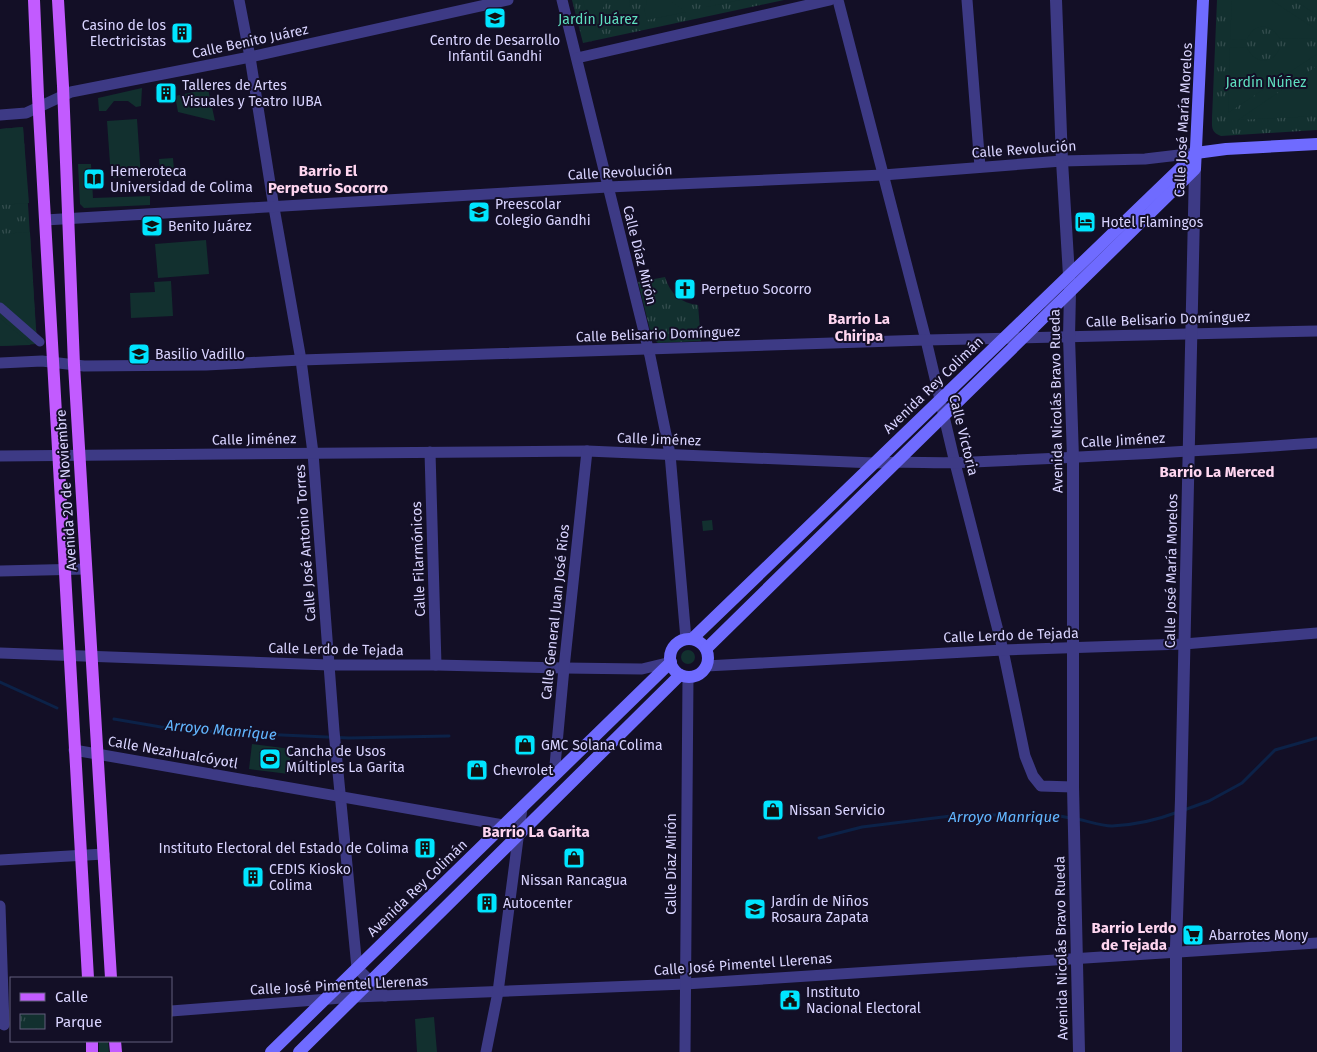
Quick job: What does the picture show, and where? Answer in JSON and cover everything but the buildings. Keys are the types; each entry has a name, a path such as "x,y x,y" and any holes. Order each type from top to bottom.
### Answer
{"main road":[{"name":"Avenida 20 de Noviembre","path":"34,0 38,107 88,977"},
{"name":"Avenida 20 de Noviembre","path":"58,0 74,365 111,977"},
{"name":"Calle José María Morelos","path":"1195,169 1203,0"},
{"path":"1196,153 1226,149 1317,144"},
{"name":"Avenida Rey Colimán","path":"689,639 1196,153"},
{"name":"Avenida Rey Colimán","path":"706,649 1195,169"},
{"path":"299,1052 518,835 684,676 699,674 703,671 708,660 706,649 702,644 689,639 679,642 671,651 672,667 684,676"},
{"name":"Avenida Rey Colimán","path":"271,1052 671,662"}],"street":[{"name":"Calle José Antonio Torres","path":"239,0 301,360 314,453 335,738 357,968"},
{"name":"Calle Benito Juárez","path":"0,115 26,113 71,92 250,57 508,0"},
{"name":"Calle Díaz Mirón","path":"562,0 648,350 670,454 689,639"},
{"path":"576,58 830,0"},
{"name":"Calle Victoria","path":"838,0 926,340 955,463 1003,650 1025,756 1033,776 1041,786 1073,787"},
{"path":"967,0 980,167"},
{"name":"Avenida Nicolás Bravo Rueda","path":"1056,0 1062,161 1070,292 1069,337 1074,458 1073,802 1079,1052"},
{"name":"Calle Revolución","path":"45,220 608,187 883,175 1196,153"},
{"name":"Calle José María Morelos","path":"1176,1052 1176,952 1195,169"},
{"path":"0,307 40,342"},
{"name":"Calle Belisario Domínguez","path":"0,363 42,361 84,366 206,365 301,360 926,340 1317,331"},
{"name":"Calle Jiménez","path":"0,456 587,451 874,463 955,463 1189,452 1317,443"},
{"name":"Calle General Juan José Ríos","path":"554,776 587,451"},
{"name":"Calle Filarmónicos","path":"430,452 436,665"},
{"path":"0,572 86,569"},
{"name":"Calle Lerdo de Tejada","path":"706,666 1003,650 1184,644 1317,633"},
{"name":"Calle Lerdo de Tejada","path":"0,653 330,665 642,669 671,662"},
{"name":"Calle Díaz Mirón","path":"684,676 685,1052"},
{"name":"Calle Nezahualcóyotl","path":"74,750 503,826"},
{"path":"486,1052 498,992 522,808"},
{"path":"503,826 518,835"},
{"path":"0,860 104,854"},
{"path":"0,906 4,1023"},
{"name":"Calle José Pimentel Llerenas","path":"172,1011 354,997 685,984 1317,943"},
{"path":"357,968 385,996"}],"green space":[{"name":"Jardín Juárez","path":"572,0 784,0 583,43"},
{"path":"583,0 608,0 590,28"},
{"path":"618,0 629,0 630,7 635,11 637,22 598,30"},
{"path":"646,0 668,0 686,12 647,20 644,9 647,4"},
{"path":"711,0 740,0 706,7"},
{"name":"Jardín Núñez","path":"1217,0 1317,0 1317,130 1221,136 1214,131 1212,118"},
{"path":"1232,0 1271,0 1317,30 1317,38 1280,39 1268,27 1259,27 1250,33 1247,39 1230,40"},
{"path":"1294,0 1317,0 1317,15"},
{"path":"1247,47 1254,57 1264,61 1273,57 1280,47 1317,47 1317,54 1228,113 1230,48"},
{"path":"1317,66 1317,116 1238,120"},
{"path":"142,88 141,106 136,107 128,101 114,101 106,111 99,111 98,98"},
{"path":"208,89 215,121 178,112 175,96"},
{"path":"137,119 141,177 111,178 107,121"},
{"path":"23,127 37,344 0,346 0,129"},
{"path":"23,127 29,203 0,205 0,129"},
{"path":"173,158 174,170 160,171 159,159"},
{"path":"78,164 91,164 93,198 150,196 150,205 84,208 80,204"},
{"path":"30,232 36,333 0,301 0,234"},
{"path":"206,240 209,274 158,278 155,244"},
{"path":"665,277 677,297 698,305 701,341 658,343 652,338 638,282"},
{"path":"171,281 173,316 131,318 130,293 155,292 154,282"},
{"path":"0,318 31,345 0,346"},
{"path":"712,520 713,530 703,531 702,521"},
{"path":"688,650 693,652 695,657 693,662 688,664 683,662 681,657 683,652"},
{"name":"Cancha de Usos Múltiples La Garita","path":"252,744 291,749 289,774 249,769"},
{"path":"434,1017 437,1052 417,1052 415,1019"},
{"path":"99,1042 108,1042 109,1052 99,1052"}],"waterway":[{"name":"Arroyo Manrique","path":"0,682 57,708"},
{"name":"Arroyo Manrique","path":"114,719 161,727 218,732 349,738 449,736"},
{"name":"Arroyo Manrique","path":"1184,810 1209,801 1242,783 1275,750 1317,738"},
{"name":"Arroyo Manrique","path":"1077,819 1112,826 1145,822 1178,812"},
{"name":"Arroyo Manrique","path":"819,838 862,827 959,815 1055,815 1070,818"}],"place":[{"name":"Centro de Desarrollo Infantil Gandhi","path":"495,18"},
{"name":"Casino de los Electricistas","path":"182,33"},
{"name":"Talleres de Artes Visuales y Teatro IUBA","path":"166,93"},
{"name":"Hemeroteca Universidad de Colima","path":"94,179"},
{"name":"Preescolar Colegio Gandhi","path":"479,212"},
{"name":"Hotel Flamingos","path":"1085,222"},
{"name":"Benito Juárez","path":"152,226"},
{"name":"Perpetuo Socorro","path":"685,289"},
{"name":"Basilio Vadillo","path":"139,354"},
{"name":"GMC Solana Colima","path":"525,745"},
{"name":"Cancha de Usos Múltiples La Garita","path":"270,759"},
{"name":"Chevrolet","path":"477,770"},
{"name":"Nissan Servicio","path":"773,810"},
{"name":"Instituto Electoral del Estado de Colima","path":"425,848"},
{"name":"Nissan Rancagua","path":"574,858"},
{"name":"CEDIS Kiosko Colima","path":"253,877"},
{"name":"Autocenter","path":"487,903"},
{"name":"Jardín de Niños Rosaura Zapata","path":"755,909"},
{"name":"Abarrotes Mony","path":"1193,935"},
{"name":"Instituto Nacional Electoral","path":"790,1000"}],"district":[{"name":"Barrio El Perpetuo Socorro","path":"328,180"},
{"name":"Barrio La Chiripa","path":"859,328"},
{"name":"Barrio La Merced","path":"1217,472"},
{"name":"Barrio La Garita","path":"536,832"},
{"name":"Barrio Lerdo de Tejada","path":"1134,936"}]}
